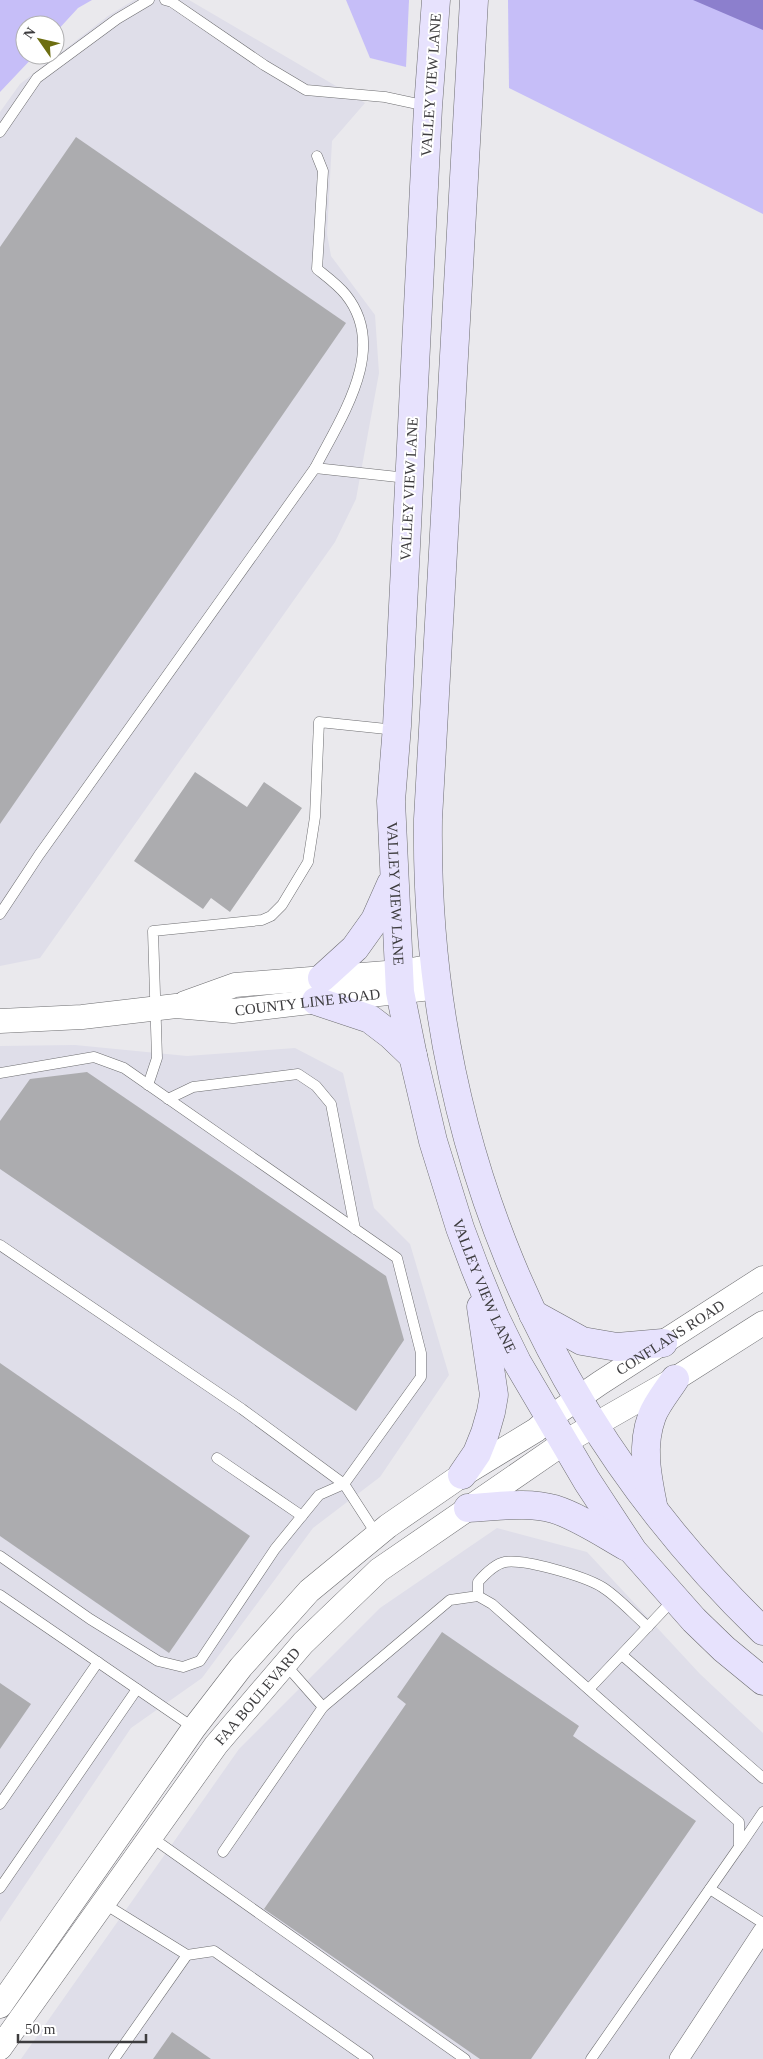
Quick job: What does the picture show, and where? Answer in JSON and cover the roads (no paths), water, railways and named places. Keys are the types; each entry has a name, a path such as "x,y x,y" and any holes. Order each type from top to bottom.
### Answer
{"main road":[{"name":"VALLEY VIEW LANE","path":"436,0 428,107 397,730 390,801 400,982 412,1056 433,1141 460,1228 495,1317 517,1362 587,1481 633,1551 675,1599 724,1649 763,1682"},
{"path":"474,0 428,819 427,877 437,977 452,1070 476,1169 493,1218 546,1343 578,1398 633,1484 654,1512 690,1555 763,1631"},
{"path":"409,479 446,478"},
{"path":"393,878 375,920 355,948 319,990 370,1019 391,1035 412,1056"},
{"path":"462,1475 477,1453 485,1433 494,1394 475,1268"},
{"path":"533,1314 582,1341 618,1347 664,1343"},
{"path":"654,1512 647,1474 645,1446 652,1414 675,1379"},
{"path":"468,1508 526,1506 554,1509 593,1527 633,1551"}],"street":[{"name":"COUNTY LINE ROAD","path":"0,1021 82,1017 166,1007 235,985 319,990 437,977"},
{"name":"CONFLANS ROAD","path":"578,1398 763,1278"},
{"path":"596,1426 675,1379 763,1322"},
{"name":"FAA BOULEVARD","path":"0,2006 194,1728 241,1667 308,1591 377,1535 462,1475 536,1430 578,1398"},
{"name":"FAA BOULEVARD","path":"0,2048 216,1745 302,1643 379,1570 565,1442 596,1426"},
{"path":"82,1889 102,1903"},
{"path":"679,2059 763,1931"}],"lane":[{"path":"0,132 37,78 117,19 149,0"},
{"path":"165,0 172,2 264,65 306,90 385,97 428,107"},
{"path":"0,914 39,855 315,468 354,394 364,354 363,326 346,295 317,269 323,171 317,156"},
{"path":"315,468 409,479"},
{"path":"148,1085 157,1058 166,1007 153,931 262,920 271,916 282,905 308,862 315,817 319,722 397,730"},
{"path":"0,1072 94,1057 124,1068 397,1258 421,1353 421,1377 344,1484 319,1495 275,1549 200,1661 182,1667 158,1661 90,1619 0,1556"},
{"path":"168,1099 193,1087 298,1074 316,1086 331,1104 355,1229"},
{"path":"0,1245 242,1409 344,1484 377,1535"},
{"path":"217,1458 302,1516"},
{"path":"478,1596 478,1582 500,1564 506,1562 535,1565 590,1581 603,1588 648,1627"},
{"path":"0,1595 194,1728"},
{"path":"223,1852 323,1707 450,1600 478,1596 492,1604 739,1822 740,1847"},
{"path":"589,1689 675,1599"},
{"path":"622,1655 763,1778"},
{"path":"0,1804 98,1662"},
{"path":"284,1664 323,1707"},
{"path":"0,1888 137,1688"},
{"path":"591,2059 763,1812"},
{"path":"150,1836 465,2059"},
{"path":"710,1889 763,1923"},
{"path":"102,1903 187,1955 214,1951 368,2059"},
{"path":"114,2059 187,1955"}]}
